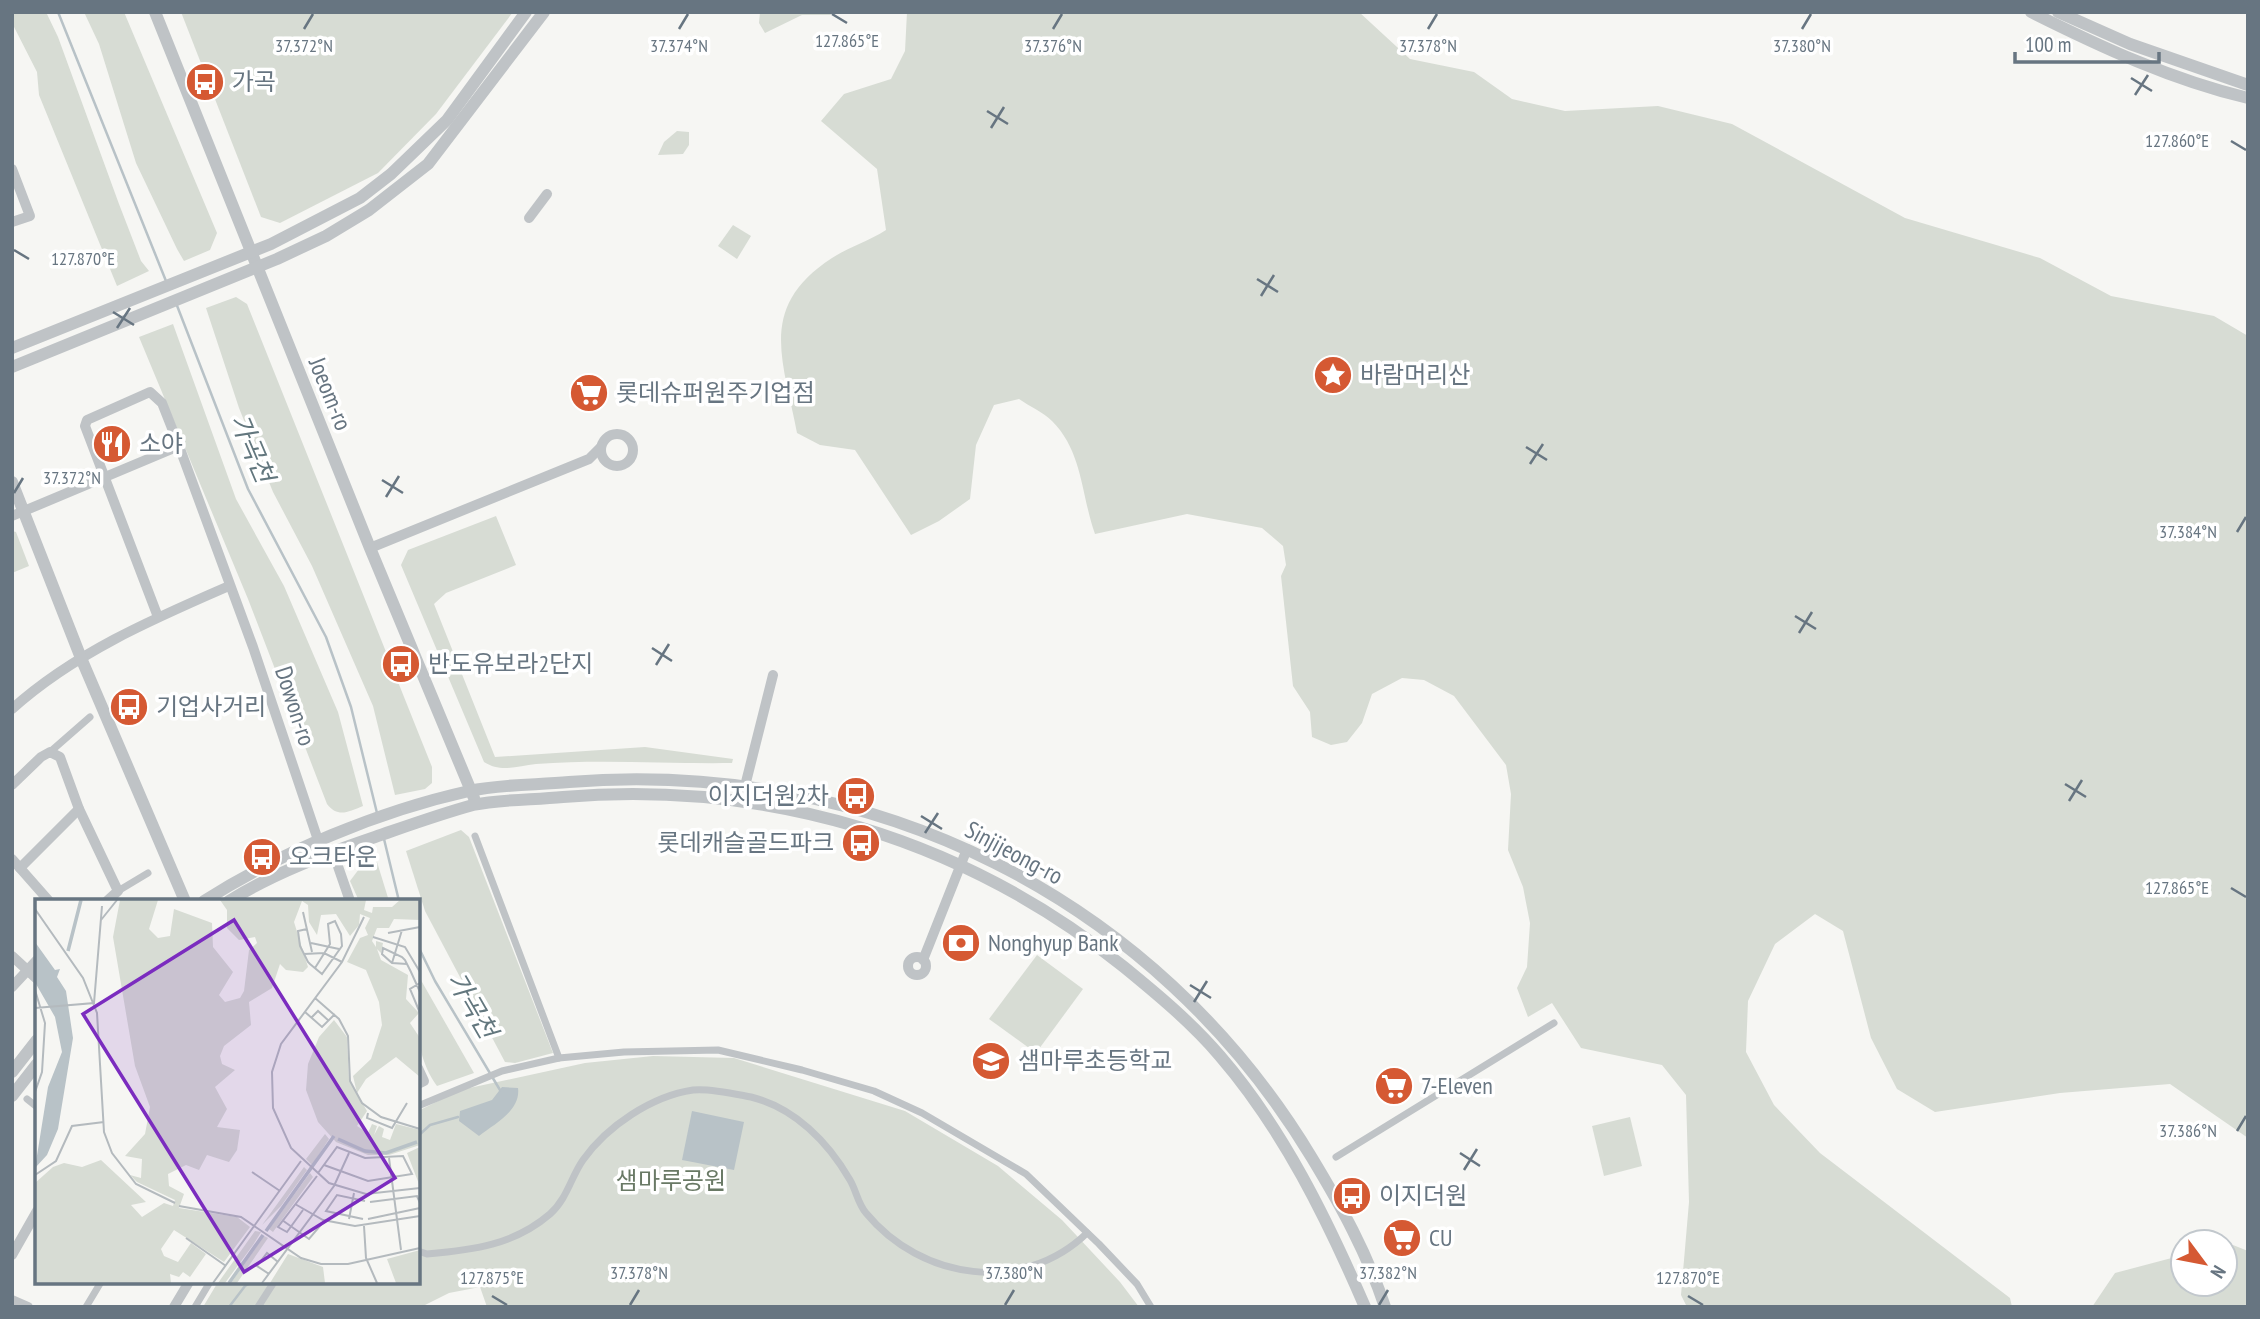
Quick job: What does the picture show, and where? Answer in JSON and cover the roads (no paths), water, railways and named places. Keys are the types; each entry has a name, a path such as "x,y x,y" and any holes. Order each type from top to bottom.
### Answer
{"street":[{"name":"Joeom-ro","path":"155,12 476,805"},
{"path":"12,348 251,252 317,223 359,198 391,174 447,120 526,12"},
{"path":"12,367 257,267 326,236 369,210 428,164 544,12"},
{"path":"2031,12 2110,52 2215,90 2248,98"},
{"path":"2058,12 2100,32 2248,85"},
{"path":"2217,75 2248,75"},
{"path":"2215,90 2248,108"},
{"path":"447,120 458,128"},
{"path":"12,169 30,216 12,222"},
{"path":"529,218 547,194"},
{"name":"Dowon-ro","path":"158,617 86,433 88,420 150,392 162,403 179,446 318,840"},
{"path":"370,548 589,459 606,438 615,434 625,436 631,443 633,453 627,463 616,466 589,459"},
{"path":"18,514 179,446"},
{"path":"601,447 606,462"},
{"path":"12,482 18,514 184,899"},
{"path":"12,709 80,658 158,617 229,586"},
{"path":"741,802 772,675"},
{"path":"12,786 41,757 90,717"},
{"path":"50,752 60,757 79,809 118,891"},
{"name":"Sinjijeong-ro","path":"208,899 318,840 471,790 631,778 745,786 866,811 967,849 1109,931 1181,990 1216,1028 1295,1130 1348,1217 1385,1307"},
{"name":"Sinjijeong-ro","path":"233,899 276,876 351,845 476,805 663,792 788,808 853,823 959,865 1031,903 1108,954 1185,1020 1219,1054 1264,1115 1308,1188 1342,1254 1365,1307"},
{"path":"20,868 79,809"},
{"path":"475,836 559,1058"},
{"path":"923,960 967,849"},
{"path":"333,852 349,899"},
{"path":"12,859 47,899"},
{"path":"109,899 148,873"},
{"path":"12,956 35,977"},
{"path":"12,987 35,962"},
{"path":"1336,1157 1554,1024"},
{"path":"12,1072 35,1043"},
{"path":"420,1105 502,1071 559,1058 664,1049 718,1050 802,1070 874,1091 922,1113 1026,1174 1136,1284 1150,1307"},
{"path":"12,1096 35,1067"},
{"path":"420,1252 427,1254 491,1247 523,1233 561,1204 584,1159 601,1139 644,1108 665,1097 695,1089 752,1098 792,1115 838,1159 864,1211 884,1232 906,1248 944,1266 998,1274 1045,1262 1087,1233"},
{"path":"27,1099 35,1105"},
{"path":"12,1255 35,1215"},
{"path":"86,1307 100,1284"},
{"path":"174,1307 188,1284"},
{"path":"195,1307 209,1284"},
{"path":"258,1307 273,1284"},
{"path":"12,1300 28,1307"}],"waterway":[{"name":"가곡천","path":"58,12 166,281"},
{"name":"가곡천","path":"176,303 248,489 326,637 351,707 377,813"},
{"name":"가곡천","path":"384,839 399,899"},
{"name":"가곡천","path":"420,950 435,981 500,1090"},
{"path":"420,1134 430,1125 458,1117"},
{"path":"229,1307 248,1284"}],"place":[{"name":"가곡","path":"205,82"},
{"name":"바람머리산","path":"1333,375"},
{"name":"롯데슈퍼원주기업점","path":"589,393"},
{"name":"소야","path":"112,444"},
{"name":"반도유보라2단지","path":"401,664"},
{"name":"기업사거리","path":"129,707"},
{"name":"이지더원2차","path":"856,796"},
{"name":"롯데캐슬골드파크","path":"861,843"},
{"name":"오크타운","path":"262,857"},
{"name":"Nonghyup Bank","path":"961,943"},
{"name":"샘마루초등학교","path":"991,1061"},
{"name":"7-Eleven","path":"1394,1086"},
{"name":"이지더원","path":"1352,1196"},
{"name":"CU","path":"1402,1238"}],"park label":[{"name":"샘마루공원","path":"671,1181"}]}
